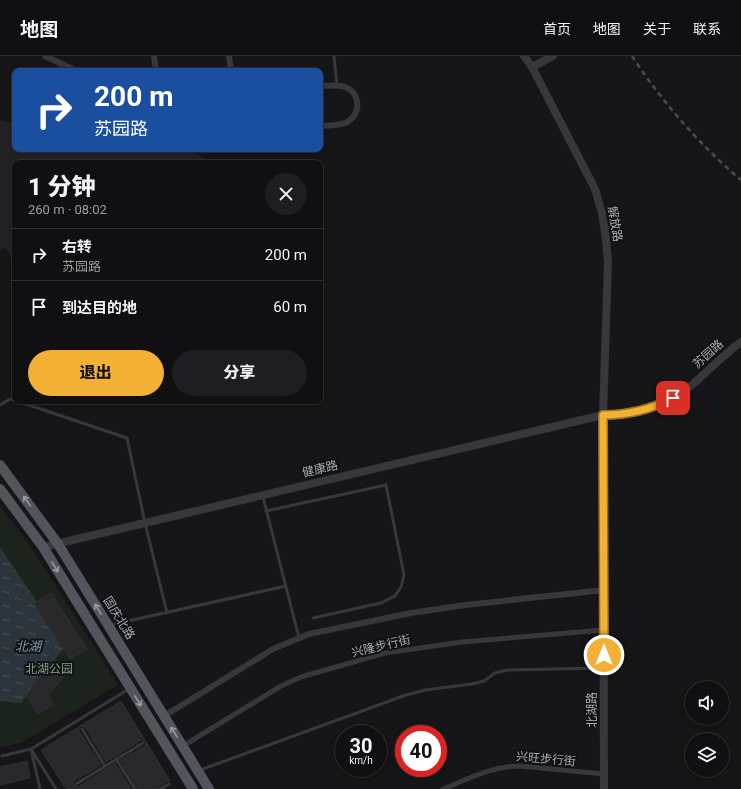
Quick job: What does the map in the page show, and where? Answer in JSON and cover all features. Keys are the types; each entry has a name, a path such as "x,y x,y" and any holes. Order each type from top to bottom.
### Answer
{"main road":[{"name":"国庆北路","path":"0,465 58,544 209,789"},
{"path":"0,489 43,547 193,789"}],"street":[{"path":"46,56 71,68"},
{"path":"154,56 156,68"},
{"path":"228,56 230,68"},
{"name":"解放路","path":"524,56 532,67 595,189 602,213 608,262 603,415"},
{"path":"532,67 553,56"},
{"path":"323,86 345,87 354,94 358,106 353,118 346,123 323,126"},
{"name":"苏园路","path":"603,415 640,411 668,401 687,388 725,354 741,342"},
{"name":"健康路","path":"43,547 603,415"},
{"name":"北湖路","path":"603,415 604,789"},
{"path":"164,716 273,649 309,634 411,613 465,605 604,590"},
{"name":"兴隆步行街","path":"183,746 281,686 301,677 385,653 462,642 604,630"},
{"name":"兴旺步行街","path":"443,789 494,769 507,766 604,774"}],"lane":[{"path":"334,56 337,86"},
{"path":"0,405 10,399 12,400"},
{"path":"25,404 127,438 145,523 168,613"},
{"path":"266,512 386,485 404,575 401,587 395,596 381,603 313,618"},
{"path":"262,495 299,638"},
{"path":"108,626 286,586"},
{"path":"198,771 406,695 425,690 472,684 484,681 495,673 507,670 604,668"},
{"path":"2,756 31,749 130,688"},
{"path":"82,729 105,766"},
{"path":"76,784 143,743"},
{"path":"31,749 40,789"},
{"path":"31,749 56,789"},
{"path":"116,759 135,789"},
{"path":"160,789 168,784"}],"shaded area":[{"path":"0,116 1,121 12,123 12,152 194,152 206,160 12,160 12,261 6,248 0,249"}],"green space":[{"name":"北湖公园","path":"0,506 33,550 118,685 23,742 0,748"}],"water":[{"name":"北湖","path":"0,547 37,602 34,604 63,649 21,703 0,701"}],"building":[{"path":"51,593 87,649 70,659 34,604"},
{"path":"53,660 68,671 48,696 53,704 38,714 26,695"},
{"path":"121,701 170,781 159,786 157,789 138,789 120,760 145,746 145,741 141,740 106,762 85,727 82,726 79,728 79,731 101,765 74,781 74,786 78,787 115,763 131,789 68,789 64,786 41,750"},
{"path":"27,761 30,778 0,785 0,767"}],"railway":[{"path":"632,56 656,90 696,138 741,180"}],"route":[{"path":"604,655 603,415 628,414 652,408 673,398"}]}
